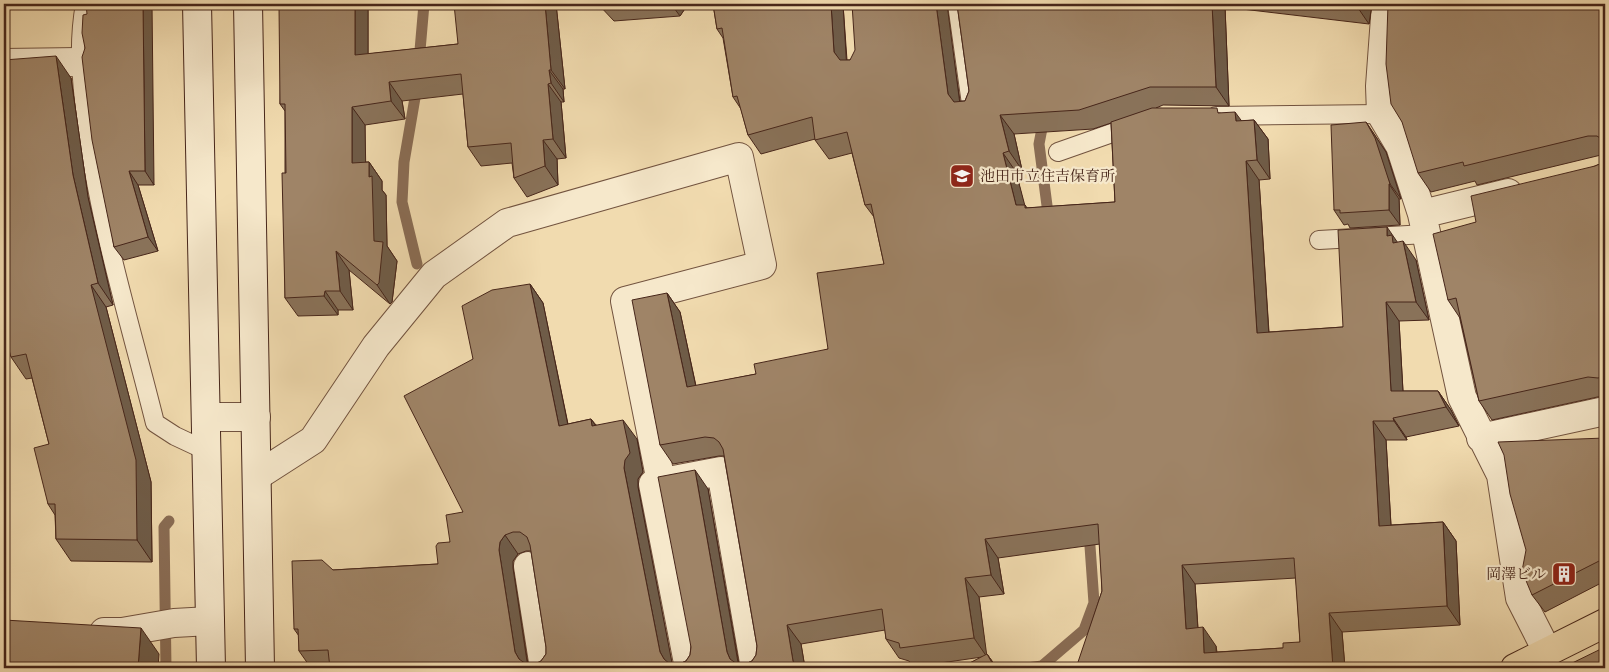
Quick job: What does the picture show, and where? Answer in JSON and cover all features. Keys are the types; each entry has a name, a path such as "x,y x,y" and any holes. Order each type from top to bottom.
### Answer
{"main road":[{"path":"1515,668 1605,623"}],"street":[{"path":"197,4 211,668"},
{"path":"248,4 260,668"},
{"path":"1386,4 1380,86 1381,114 1400,146 1424,224 1462,398 1501,475 1520,598 1547,651"},
{"path":"4,63 80,62"},
{"path":"257,476 313,440 376,346 434,276 507,224 739,157 762,265 625,301 661,482"},
{"path":"1424,224 1528,188"},
{"path":"1482,438 1605,411"},
{"path":"206,417 256,417"},
{"path":"689,668 653,484 721,471 755,668"},
{"path":"528,566 544,668"},
{"path":"83,631 122,632 164,624 210,621"}],"lane":[{"path":"84,4 80,62 90,152 106,233 155,423 175,436 207,451"},
{"path":"957,4 972,111"},
{"path":"1202,116 1381,114"},
{"path":"1058,152 1145,122"},
{"path":"1320,240 1424,224"}],"building":[{"path":"86,4 143,4 145,171 129,171 148,237 114,247 92,140 82,57 85,48 82,33 83,15 87,14"},
{"path":"282,4 355,4 355,55 458,44 454,4 545,4 551,70 549,70 551,83 548,84 553,139 543,140 545,166 514,178 511,143 468,147 461,74 389,82 391,101 352,107 352,163 369,162 369,177 372,176 374,241 383,242 379,283 377,285 336,251 340,291 325,291 324,296 285,298 282,173 286,173 285,104 280,104 279,6 282,6"},
{"path":"713,4 831,4 834,52 840,60 850,60 855,50 852,4 936,4 948,94 954,102 965,101 969,91 957,4 1212,4 1216,87 1150,87 1079,110 1000,115 1009,151 1003,153 1016,205 1025,205 1025,208 1115,202 1111,122 1152,108 1217,108 1218,113 1235,112 1236,121 1254,120 1257,160 1246,161 1257,333 1343,327 1338,230 1387,227 1387,236 1392,235 1393,243 1403,241 1416,302 1386,302 1391,391 1438,391 1446,407 1393,418 1394,421 1373,421 1379,526 1443,522 1447,606 1329,613 1333,668 1077,668 1102,591 1098,524 985,539 991,575 965,578 974,638 900,648 899,643 886,639 882,609 787,625 793,661 796,668 330,668 328,650 299,651 298,629 294,629 292,561 322,560 333,570 438,564 436,546 438,543 450,542 446,515 463,512 404,396 473,359 462,306 492,290 530,284 559,426 591,419 592,426 623,420 630,453 625,460 624,468 660,652 664,659 670,664 679,664 686,661 690,655 691,647 658,477 695,470 727,652 730,659 737,664 745,664 752,661 756,655 757,646 723,449 714,438 705,437 660,445 632,300 667,293 687,387 756,374 754,364 828,349 817,273 884,264 871,204 865,205 847,132 815,140 812,117 748,135 737,96 733,97 722,28 717,29","holes":["520,532 527,537 530,545 546,647 546,654 541,661 533,665 526,664 519,659 515,652 499,550 500,542 505,535","1294,558 1300,642 1283,643 1283,648 1204,653 1203,627 1186,629 1182,565"]},
{"path":"1388,4 1605,4 1605,144 1597,136 1588,136 1464,166 1463,162 1418,173 1402,122 1391,104 1386,64"},
{"path":"56,56 73,175 98,283 91,285 136,460 137,540 56,539 55,504 48,504 34,448 49,444 26,354 11,357 4,333 4,60"},
{"path":"1366,122 1375,138 1390,184 1389,210 1340,213 1340,210 1334,210 1331,125"},
{"path":"1605,158 1605,376 1598,378 1588,377 1479,401 1456,298 1448,300 1433,234 1476,222 1471,196 1595,166 1602,163"},
{"path":"1605,438 1605,558 1532,595 1522,571 1526,550 1510,494 1504,455 1498,442"},
{"path":"4,620 141,628 138,668 4,668"},
{"path":"1605,647 1605,668 1562,668"},
{"path":"987,654 995,668 960,668"}],"waterway":[{"path":"419,62 424,4"},
{"path":"417,86 404,162 402,202 417,264"},
{"path":"1044,118 1039,144 1049,221"},
{"path":"166,668 164,527 169,521"},
{"path":"1027,668 1042,666 1084,630 1094,603 1089,532"}],"place":[{"name":"池田市立住吉保育所","path":"962,176"},
{"name":"岡澤ビル","path":"1564,574"}]}
